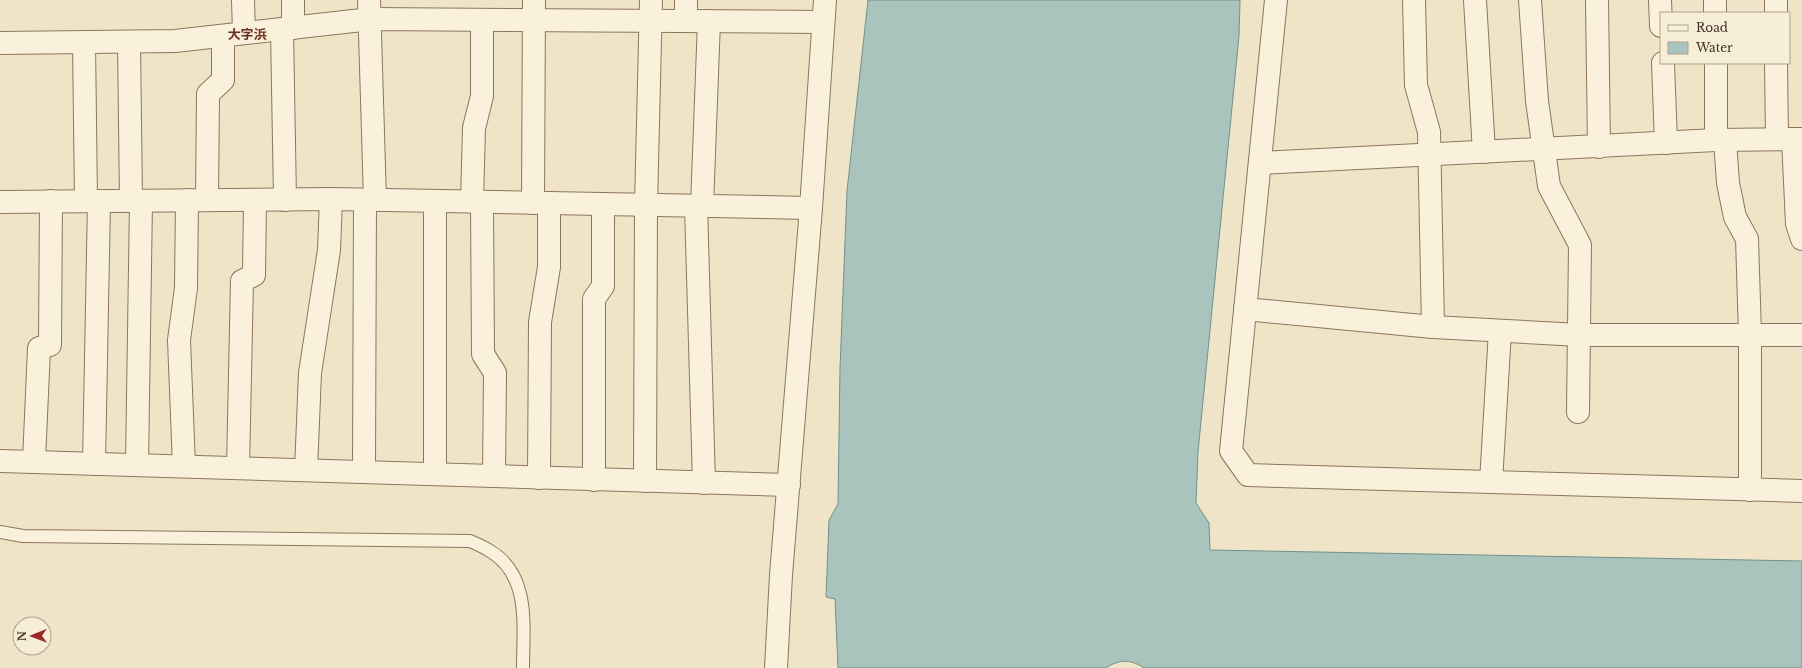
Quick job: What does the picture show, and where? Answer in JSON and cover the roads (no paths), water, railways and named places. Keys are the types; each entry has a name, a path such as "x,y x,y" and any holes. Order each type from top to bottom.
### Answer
{"street":[{"path":"243,0 244,33"},
{"path":"284,200 288,28 293,0"},
{"path":"776,668 781,575 811,208 825,0"},
{"path":"1276,0 1231,451 1248,476 1802,491"},
{"path":"1414,0 1416,85 1429,132 1433,327"},
{"path":"1475,0 1484,152"},
{"path":"1530,0 1537,101 1549,186 1580,245 1578,412"},
{"path":"1596,0 1599,147"},
{"path":"1660,0 1660,12"},
{"path":"1715,0 1715,12"},
{"path":"1776,0 1776,12"},
{"path":"364,472 370,200 370,9"},
{"path":"0,43 175,41 288,28 370,9 482,20 534,10 651,10 686,11 709,21 823,22"},
{"path":"534,10 541,203 550,268 540,322 539,478"},
{"path":"645,481 646,205 651,10"},
{"path":"482,20 482,96 474,128 483,354 495,373 494,476"},
{"path":"704,483 699,206 709,21"},
{"path":"184,466 179,340 197,200 208,94 223,80 223,36"},
{"path":"84,42 92,201 94,464"},
{"path":"129,42 136,201 137,465"},
{"path":"1662,64 1666,143"},
{"path":"1716,64 1720,140 1735,217 1747,239 1750,334 1750,490"},
{"path":"1776,64 1791,139 1797,224 1802,239"},
{"path":"1260,163 1720,140 1791,139"},
{"path":"0,202 331,199 811,208"},
{"path":"306,470 310,373 329,250 331,199"},
{"path":"238,468 242,281 254,275 255,200"},
{"path":"435,201 435,474"},
{"path":"34,462 39,348 50,346 51,202"},
{"path":"594,480 594,299 603,286 603,204"},
{"path":"1245,309 1433,327 1580,335 1802,335"},
{"path":"1491,482 1500,331"},
{"path":"0,461 789,485"}],"lane":[{"path":"0,532 23,536 470,541 491,551 511,570 521,592 523,668"}],"water":[{"path":"868,0 1240,0 1239,36 1198,452 1196,503 1209,523 1210,550 1802,561 1802,668 1144,668 1134,663 1125,661 1116,663 1106,668 838,668 835,599 826,597 829,520 838,504 840,368 847,191"}],"district":[{"name":"大字浜","path":"247,34"}]}
